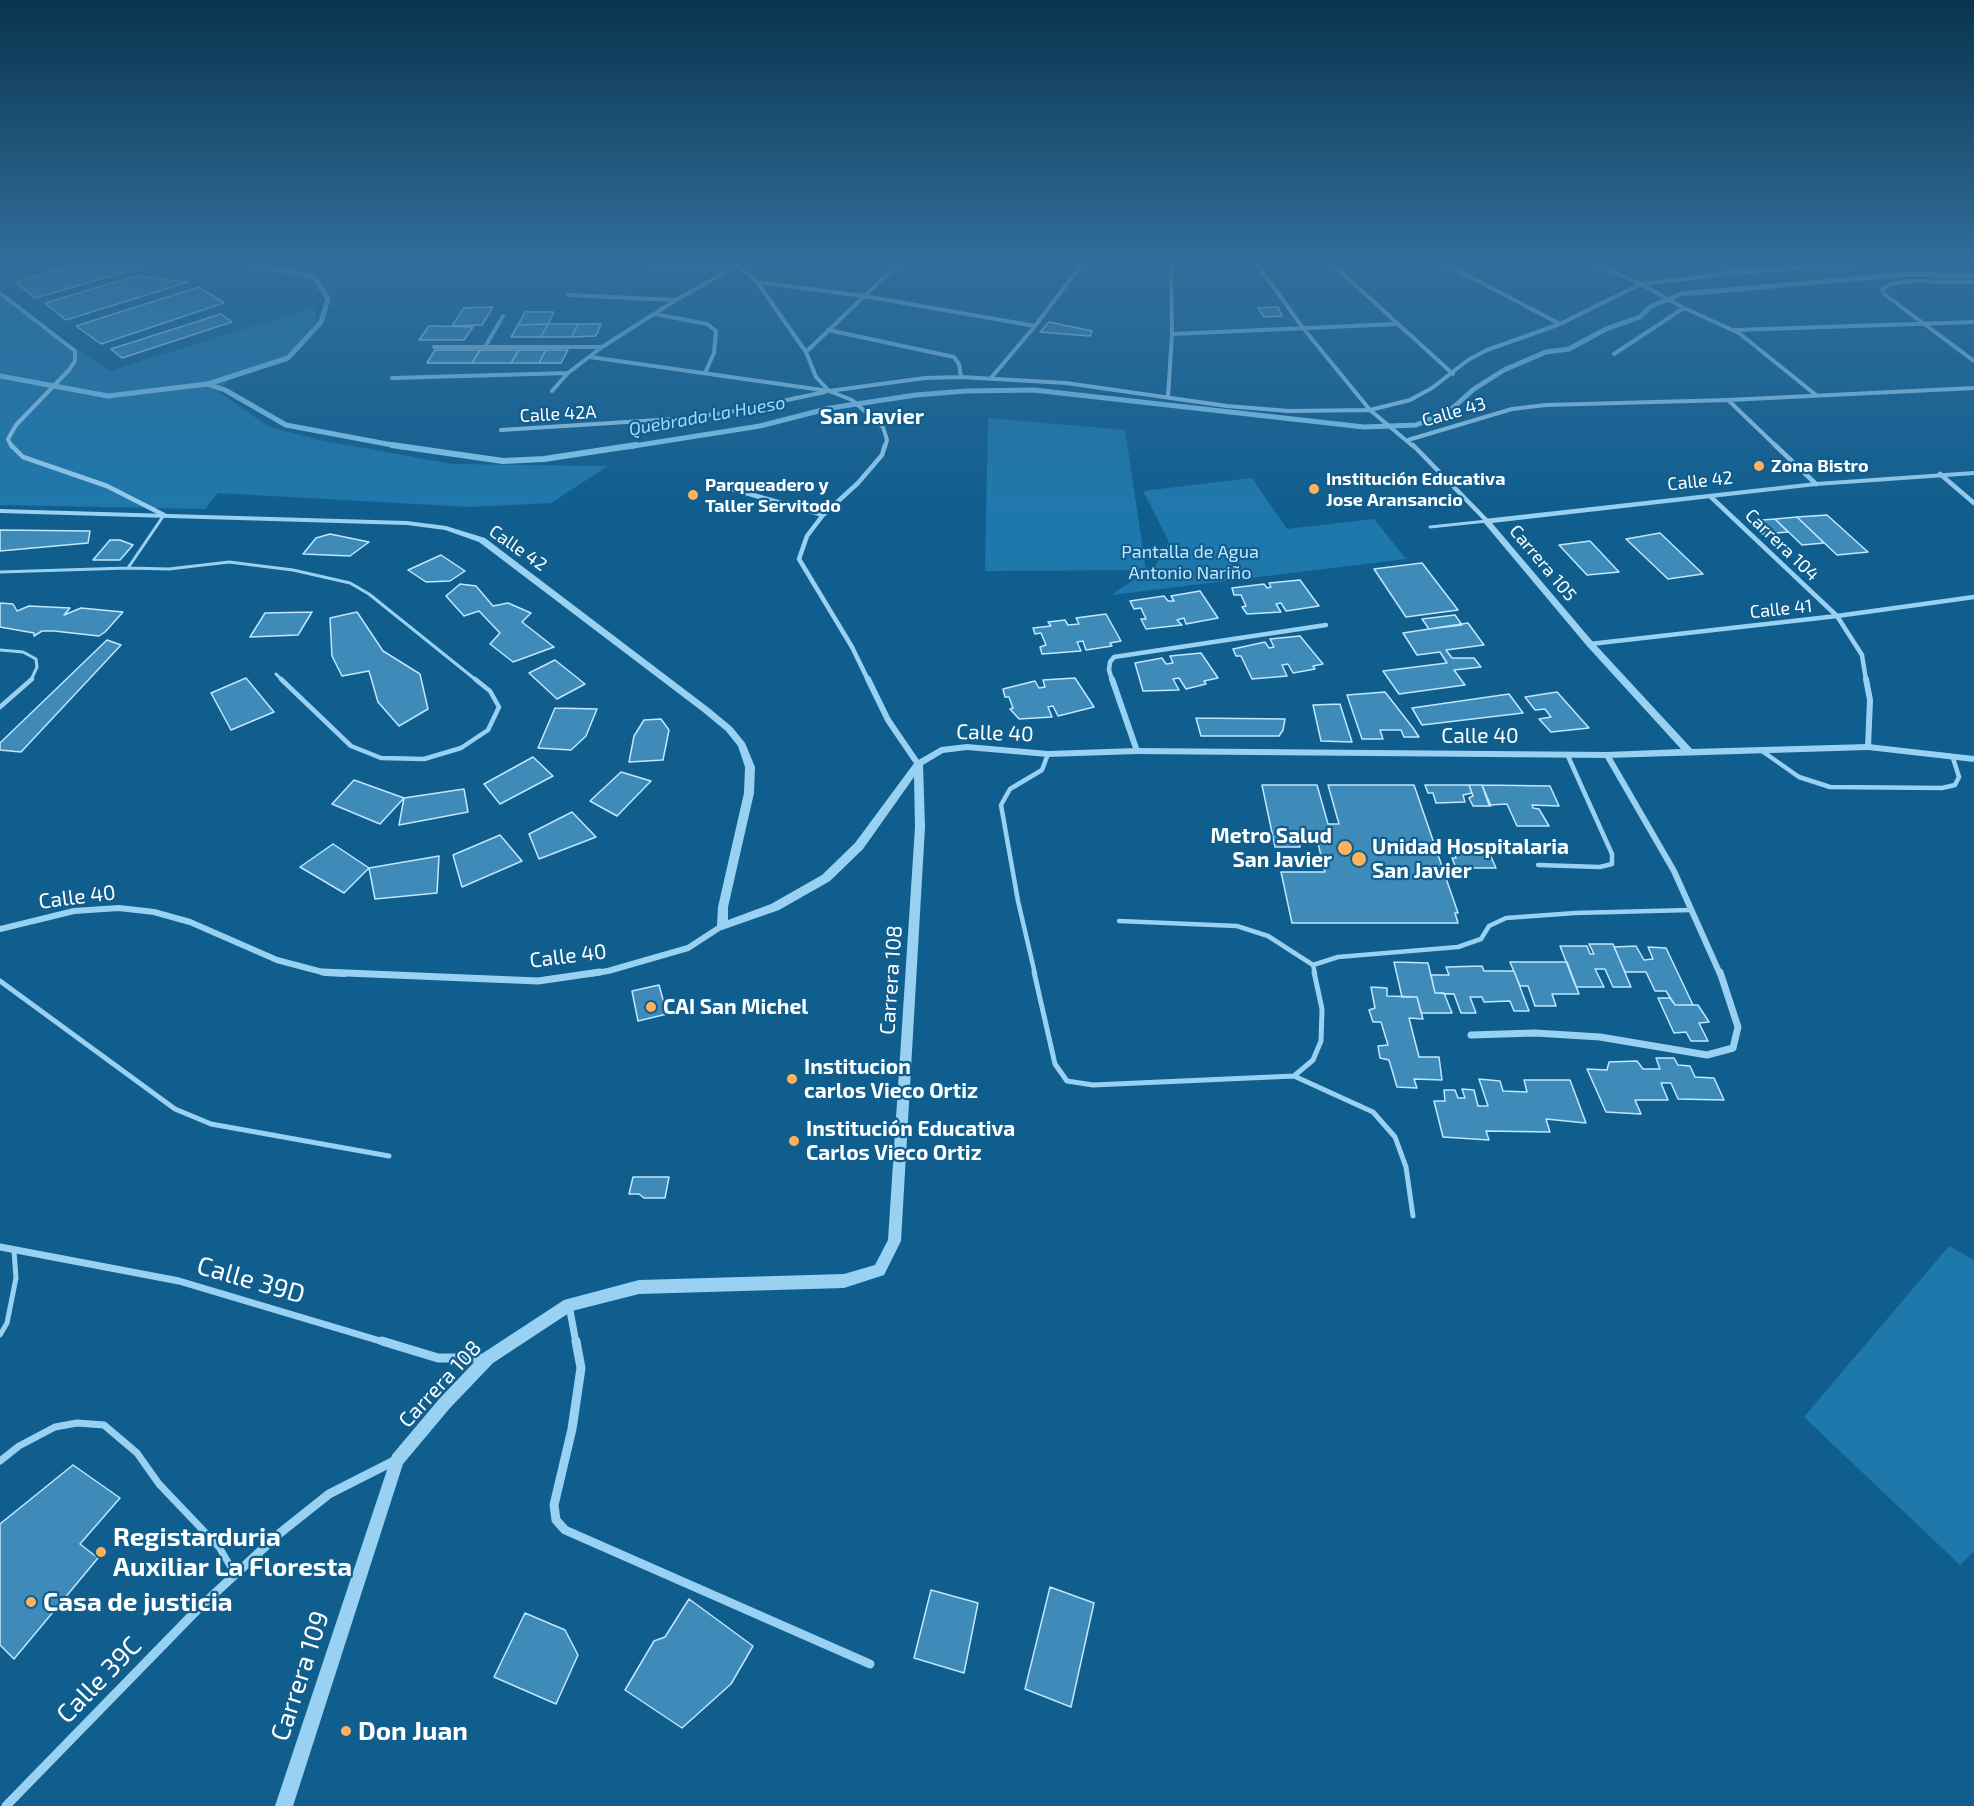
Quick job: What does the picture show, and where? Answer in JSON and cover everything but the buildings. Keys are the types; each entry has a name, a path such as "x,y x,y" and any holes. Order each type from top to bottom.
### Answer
{"street":[{"path":"66,344 75,351 75,361 16,425 8,439 13,449 22,457 107,486 164,514"},
{"path":"552,391 568,373 605,344"},
{"path":"705,373 714,353 715,344"},
{"path":"801,344 816,377 829,391 852,400 883,427 887,440 882,455 858,483 823,515 807,536 799,559 852,647 888,720 918,765"},
{"path":"806,352 814,344"},
{"path":"895,344 954,357 959,364 961,377"},
{"path":"991,378 1020,344"},
{"path":"1168,397 1171,344"},
{"name":"Carrera 105","path":"1316,344 1370,410 1408,440 1486,521 1590,644 1690,753"},
{"path":"1419,344 1452,374"},
{"name":"Calle 43","path":"590,357 829,391 925,378 991,378 1066,383 1227,406 1289,411 1370,410 1410,400 1432,388 1468,360 1503,344"},
{"path":"1614,354 1628,344"},
{"path":"1750,344 1816,396"},
{"path":"1952,344 1974,361"},
{"path":"434,347 602,346"},
{"path":"392,378 568,373"},
{"name":"Calle 43","path":"1408,440 1512,409 1545,405 1728,400 1974,388"},
{"name":"Calle 42A","path":"501,430 674,419 725,413 829,391"},
{"path":"1728,400 1816,484"},
{"name":"Calle 42","path":"1486,521 1816,484 1974,473"},
{"path":"1940,474 1974,503"},
{"path":"725,488 823,515"},
{"name":"Carrera 104","path":"1712,497 1837,616 1862,655 1870,700 1868,747"},
{"name":"Calle 42","path":"0,511 164,514 407,523 446,528 482,540 706,710 729,729 742,745 750,767 749,793 723,907 722,926"},
{"name":"Calle 41","path":"1590,644 1837,616 1974,597"},
{"path":"1137,752 1109,670 1110,662 1114,657 1326,625"},
{"name":"Calle 40","path":"0,929 74,912 119,908 154,912 190,922 277,960 326,973 538,981 608,971 688,948 722,926 775,907 826,878 859,846 918,765 941,750 967,747 1048,754 1137,752 1607,754 1868,747 1974,759"},
{"path":"1471,1035 1535,1033 1600,1037 1707,1054 1733,1048 1738,1027 1721,975 1674,870 1607,754"},
{"name":"Carrera 108","path":"397,1460 488,1358 569,1305 639,1287 844,1281 879,1270 894,1241 920,827 918,765"},
{"name":"Calle 39D","path":"0,1247 179,1281 438,1358 488,1358"},
{"path":"569,1305 581,1368 573,1429 554,1505 556,1520 565,1530 870,1664"},
{"name":"Calle 39C","path":"6,1806 235,1574 329,1494 397,1460"},
{"name":"Carrera 109","path":"284,1806 397,1460"}],"lane":[{"path":"128,568 164,514"},
{"name":"Calle 42","path":"1430,527 1486,521"},
{"path":"0,572 169,569 229,562 293,570 350,583 369,594 490,691 500,707 488,730 461,748 423,759 381,758 351,747 276,674"},
{"path":"0,650 23,652 36,659 37,667 32,679 0,707"},
{"path":"1762,751 1799,777 1830,787 1942,788 1955,785 1959,777 1953,758"},
{"path":"1048,754 1042,770 1010,789 1001,805 1018,901 1056,1064 1066,1081 1093,1085 1294,1076 1373,1113 1395,1137 1406,1167 1413,1216"},
{"path":"1538,865 1600,867 1612,864 1612,854 1567,754"},
{"path":"1313,965 1338,957 1458,947 1481,939 1489,926 1506,918 1575,913 1690,910"},
{"path":"1119,921 1237,926 1268,936 1313,965 1322,1009 1322,1041 1312,1060 1294,1076"},
{"path":"0,981 175,1109 211,1124 389,1156"},
{"path":"0,1335 7,1323 16,1278 14,1251"},
{"path":"0,1461 19,1446 55,1427 77,1423 104,1425 137,1453 159,1484 219,1547 235,1574"}],"green space":[{"path":"0,344 69,344 110,371 196,344 297,344 286,357 234,373 219,392 269,427 319,440 452,464 608,466 551,503 470,507 218,493 205,509 0,505"},
{"path":"988,418 1125,430 1146,570 985,571"},
{"name":"Pantalla de Agua Antonio Nariño","path":"1252,478 1287,529 1374,519 1406,559 1111,595 1156,565 1169,542 1143,491"},
{"path":"1949,1246 1974,1260 1974,1551 1960,1565 1804,1417"}],"waterway":[{"path":"208,384 288,358 301,344"},
{"name":"Quebrada La Hueso","path":"627,447 760,426 830,408 916,395 966,391 1034,390 1364,427 1416,425 1448,412 1474,389 1504,370 1546,352 1569,349 1578,344"},
{"name":"Quebrada La Hueso","path":"0,376 108,396 207,384 225,390 286,425 394,445"},
{"name":"Quebrada La Hueso","path":"394,445 503,461 544,459 636,445"},
{"name":"Quebrada La Hueso","path":"394,445 403,447"}],"place":[{"name":"Zona Bistro","path":"1759,466"},
{"name":"Institución Educativa Jose Aransancio","path":"1314,489"},
{"name":"Parqueadero y Taller Servitodo","path":"693,495"},
{"name":"Metro Salud San Javier","path":"1345,848"},
{"name":"Unidad Hospitalaria San Javier","path":"1359,859"},
{"name":"CAI San Michel","path":"651,1007"},
{"name":"Institucion carlos Vieco Ortiz","path":"792,1079"},
{"name":"Institución Educativa Carlos Vieco Ortiz","path":"794,1141"},
{"name":"Registarduria Auxiliar La Floresta","path":"101,1552"},
{"name":"Casa de justicia","path":"31,1602"},
{"name":"Don Juan","path":"346,1731"}],"district":[{"name":"San Javier","path":"872,417"}]}
